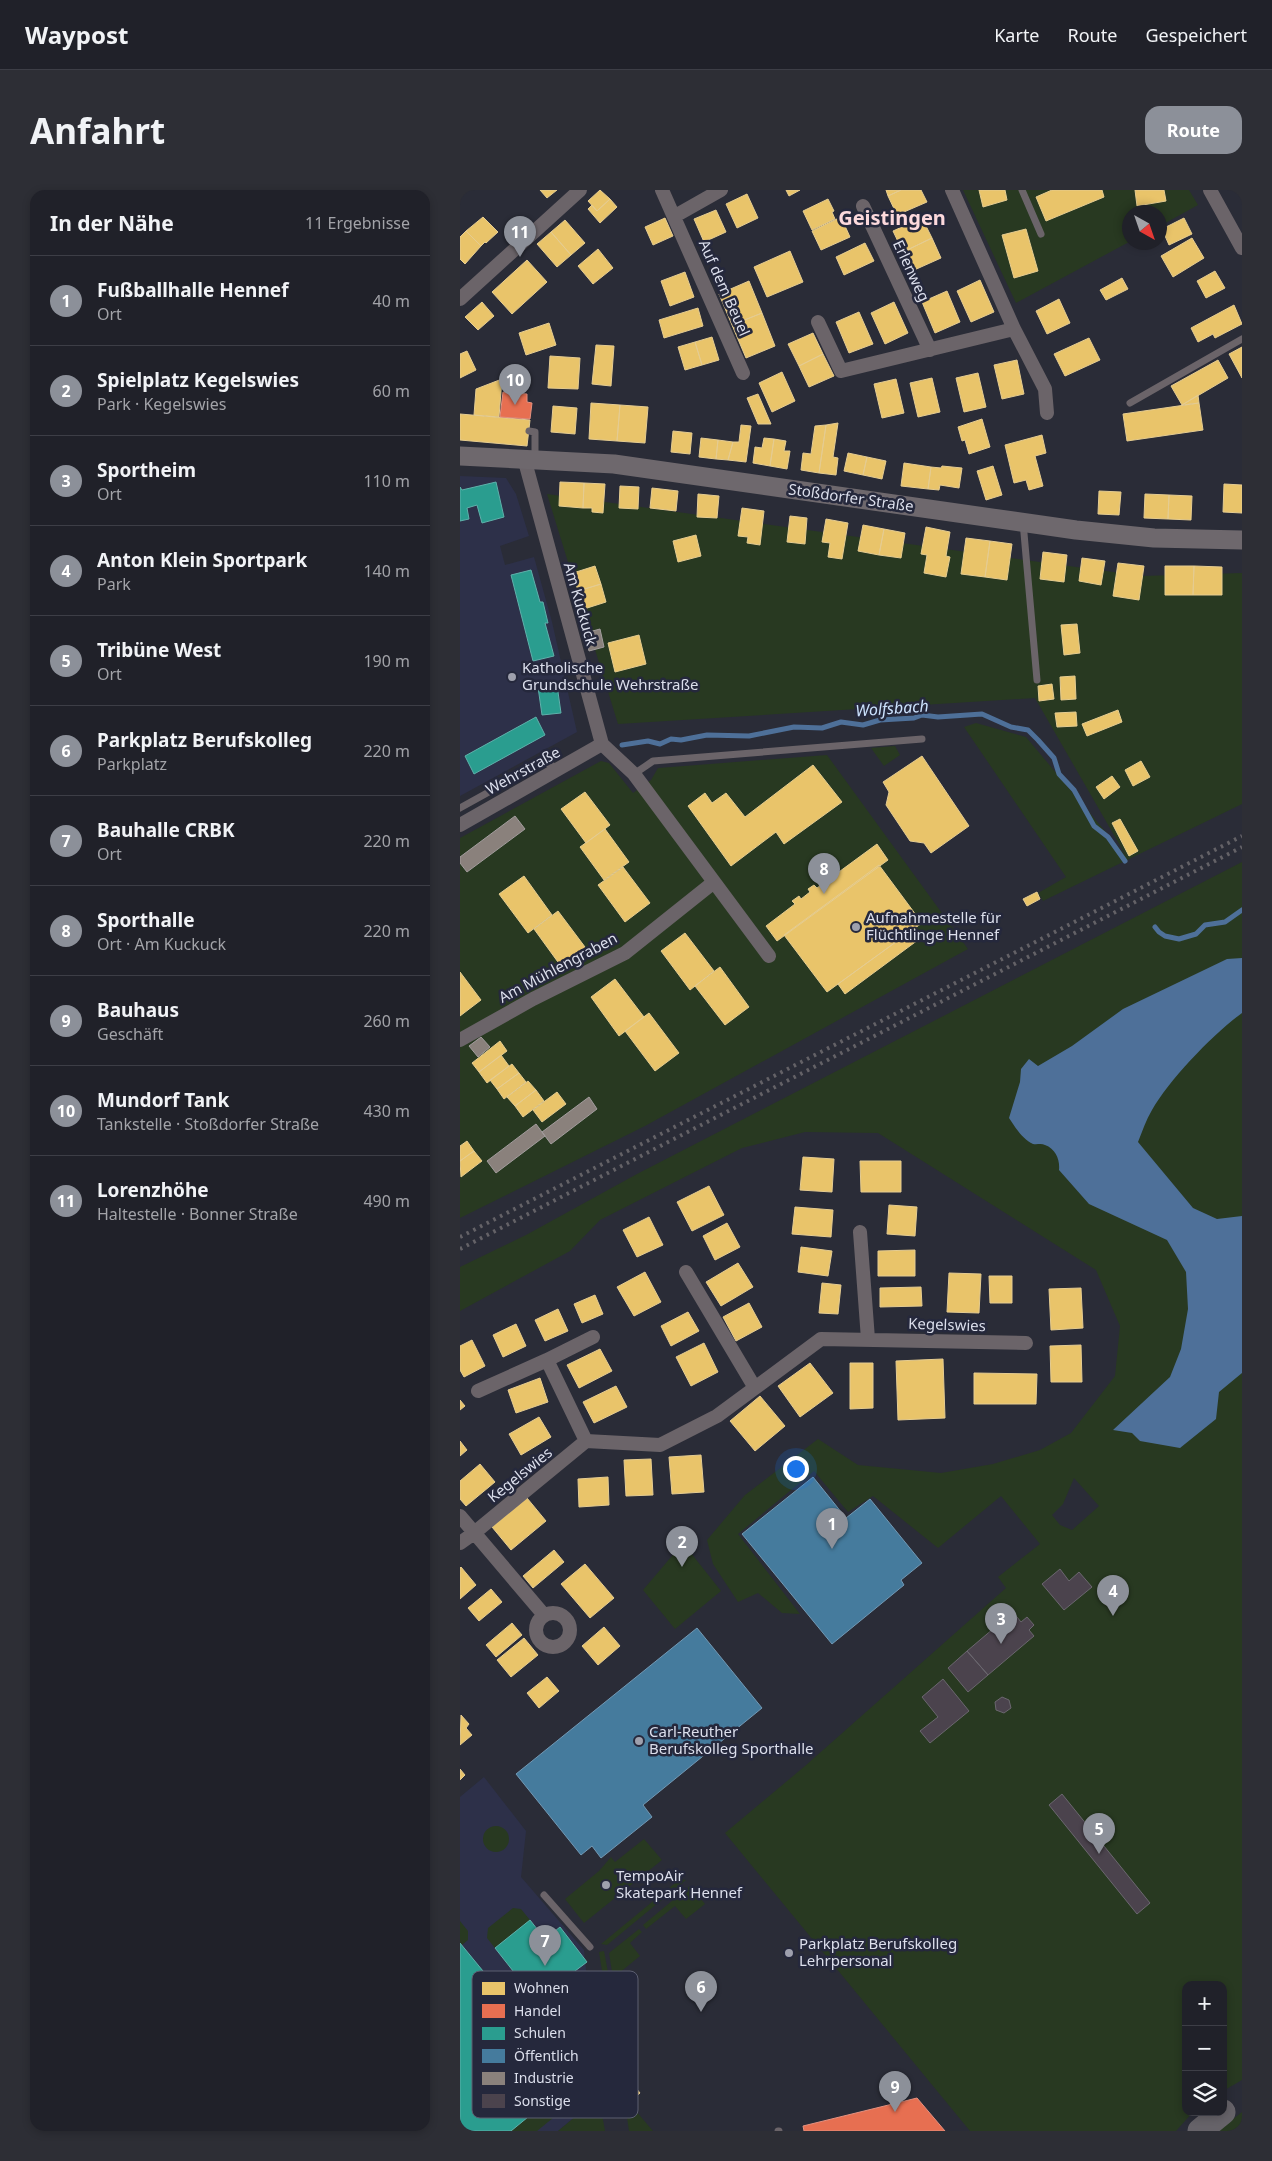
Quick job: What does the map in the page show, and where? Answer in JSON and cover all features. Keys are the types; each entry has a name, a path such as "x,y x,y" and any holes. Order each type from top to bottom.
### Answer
{"highway":[{"path":"1227,2109 1242,2100"},
{"path":"1200,2131 1218,2116"}],"main road":[{"name":"Stoßdorfer Straße","path":"460,456 614,464 1023,522 1154,538 1242,540"}],"street":[{"path":"460,299 580,190"},
{"name":"Auf dem Beuel","path":"662,190 743,373"},
{"path":"675,216 721,190"},
{"path":"952,190 1014,329 1045,389 1047,413"},
{"path":"1210,190 1240,240"},
{"name":"Erlenweg","path":"863,206 930,350"},
{"path":"818,322 840,371 1014,329"},
{"name":"Am Kuckuck","path":"529,459 602,744"},
{"path":"602,744 634,774 769,956"},
{"name":"Wehrstraße","path":"460,825 602,744"},
{"name":"Am Mühlengraben","path":"460,1040 533,999 625,953 714,882"},
{"path":"860,1232 868,1339"},
{"path":"686,1272 754,1388"},
{"path":"478,1391 593,1337"},
{"name":"Kegelswies","path":"460,1543 586,1441 660,1445 716,1416 821,1339 1026,1343"},
{"path":"547,1360 586,1441"},
{"path":"460,1516 544,1616"},
{"path":"555,1613 569,1622 570,1634 566,1648 560,1646 548,1647 536,1636 537,1624 544,1616 555,1613"}],"lane":[{"path":"1022,190 1041,234"},
{"path":"1130,403 1242,339"},
{"path":"529,431 535,432 529,459"},
{"path":"1023,522 1037,680"},
{"path":"634,774 652,761 922,739"},
{"path":"460,808 543,762 561,769"},
{"path":"544,1895 590,1946"}],"shaded area":[{"name":"Katholische Grundschule Wehrstraße","path":"460,476 506,478 516,494 529,536 500,546 505,565 534,557 552,622 577,732 460,796"},
{"path":"1242,958 1242,1013 1206,1045 1169,1085 1150,1114 1138,1142 1193,1208 1217,1219 1242,1216 1242,1373 1219,1392 1216,1419 1180,1448 1140,1441 1132,1433 1113,1430 1170,1377 1181,1349 1188,1309 1186,1272 1167,1240 1089,1204 1059,1170 1059,1162 1055,1152 1044,1144 1034,1144 1026,1140 1009,1118 1020,1082 1021,1069 1029,1059 1038,1066 1072,1046 1123,1009 1227,959"},
{"path":"484,1777 526,1831 521,1877 584,1950 586,1971 472,1971 472,2118 574,2118 558,2131 460,2131 460,1797"}],"green space":[{"path":"963,190 1189,190 1198,205 1167,222 1167,205 1122,205 1122,246 1016,303"},
{"path":"547,494 1142,576 1242,573 1242,804 1043,901 1038,893 1066,877 964,727 976,723 1026,737 1126,856 1035,698 618,724"},
{"path":"895,746 900,755 884,766 871,748"},
{"path":"827,755 968,949 645,1126 460,1218 460,838 601,761 609,763 633,793 651,780 658,768"},
{"path":"1242,862 1242,2080 1227,2089 1227,1981 1182,1981 1182,2116 1189,2116 1176,2131 970,2131 725,1833 805,1766 1006,1588 998,1577 1040,1544 1001,1496 938,1548 873,1496 848,1512 814,1471 738,1534 800,1614 782,1613 758,1593 738,1602 713,1564 707,1540 745,1495 818,1439 858,1465 941,1473 993,1464 1040,1450 1071,1433 1115,1376 1120,1326 1096,1270 878,1133 805,1132 742,1148 600,1220 570,1251 460,1311 460,1267 526,1235 637,1174","holes":["1074,1478 1099,1506 1072,1530 1060,1525 1052,1515 1063,1504"]},
{"path":"683,1543 721,1591 675,1629 643,1590"},
{"path":"496,1826 505,1830 509,1839 505,1848 496,1852 487,1848 483,1839 487,1830"},
{"name":"TempoAir Skatepark Hennef","path":"644,1839 662,1860 584,1923 565,1899 599,1871 611,1857 615,1862"},
{"path":"680,1879 686,1880 607,1945 601,1944"},
{"path":"690,1886 705,1904 686,1919 675,1906 646,1929 643,1925"},
{"path":"513,1908 521,1909 530,1920 495,1948 487,1938 488,1928"},
{"path":"460,1921 468,1931 468,1940 462,1945 460,1943"},
{"path":"639,1929 642,1932 630,1943 640,1956 622,1971 612,1971 609,1953"},
{"path":"604,1951 608,1971 602,1971 599,1952"},
{"path":"1242,2112 1242,2131 1218,2131"},
{"path":"638,2113 653,2131 629,2131 627,2118 638,2118"},
{"path":"527,2118 553,2118 537,2131 511,2131"},
{"path":"574,2118 603,2118 605,2131 558,2131"}],"building: Wohnen":[{"path":"540,190 557,190 547,198"},
{"path":"600,190 610,199 597,211 588,201"},
{"path":"786,190 800,190 789,196"},
{"path":"886,190 901,190 888,196"},
{"path":"901,190 921,190 927,202 897,215 888,196"},
{"path":"979,190 1005,190 1007,200 983,207"},
{"path":"1052,190 1102,190 1104,197 1046,221 1036,197"},
{"path":"1135,190 1164,190 1166,201 1137,205"},
{"path":"747,194 758,218 737,228 726,204"},
{"path":"610,199 617,207 600,223 588,209 592,205 597,211"},
{"path":"828,199 834,211 832,212 835,219 812,230 803,211"},
{"path":"716,210 726,232 704,242 694,219"},
{"path":"483,217 498,232 481,246 466,231"},
{"path":"841,217 850,237 821,250 812,231"},
{"path":"665,218 673,236 653,245 645,227"},
{"path":"922,218 932,238 903,252 893,231"},
{"path":"1184,218 1192,234 1169,245 1167,226"},
{"path":"565,220 585,243 571,255 551,232"},
{"path":"1026,229 1038,271 1014,278 1002,235"},
{"path":"466,231 481,246 465,264 460,259 460,237"},
{"path":"551,232 571,255 557,267 537,244"},
{"path":"932,238 941,258 912,271 903,252"},
{"path":"1192,238 1204,258 1173,277 1161,256"},
{"path":"865,243 874,261 844,275 836,257"},
{"path":"598,249 613,268 593,284 578,266"},
{"path":"790,251 803,282 767,297 754,267"},
{"path":"527,260 547,282 512,314 492,292"},
{"path":"1215,271 1225,288 1206,298 1197,281"},
{"path":"685,272 694,297 670,306 661,281"},
{"path":"1122,278 1128,289 1106,300 1100,290"},
{"path":"980,280 994,312 971,322 957,291"},
{"path":"749,281 762,313 732,325 719,294"},
{"path":"947,291 960,322 935,333 922,302"},
{"path":"1059,299 1070,323 1047,334 1036,311"},
{"path":"482,302 494,316 478,330 465,317"},
{"path":"894,302 908,333 885,344 871,313"},
{"path":"1234,305 1242,324 1215,338 1213,334 1198,342 1191,328"},
{"path":"698,308 703,326 664,338 659,320"},
{"path":"859,312 873,344 849,353 836,322"},
{"path":"762,313 775,346 746,358 732,325"},
{"path":"549,323 556,345 526,355 519,333"},
{"path":"813,333 823,354 799,366 788,344"},
{"path":"712,337 719,360 702,365 695,342"},
{"path":"1089,338 1100,360 1065,376 1054,354"},
{"path":"695,342 702,365 685,370 678,347"},
{"path":"596,345 614,346 611,386 592,384"},
{"path":"1242,347 1242,378 1229,354"},
{"path":"467,351 476,370 460,378 460,354"},
{"path":"823,354 834,376 809,387 799,366"},
{"path":"550,356 580,358 578,389 548,388"},
{"path":"1017,360 1024,394 1002,399 994,365"},
{"path":"1218,360 1228,378 1182,405 1171,386"},
{"path":"782,372 795,401 772,412 759,383"},
{"path":"978,373 986,407 964,412 956,378"},
{"path":"932,378 940,412 918,417 910,383"},
{"path":"502,379 499,417 474,415 476,389"},
{"path":"896,379 904,413 882,418 874,384"},
{"path":"758,394 771,424 758,424 747,398"},
{"path":"1198,395 1199,403 1182,405"},
{"path":"591,403 620,405 617,441 589,439"},
{"path":"1199,403 1203,430 1127,441 1123,414"},
{"path":"620,405 648,407 645,443 617,441"},
{"path":"553,406 577,408 575,434 551,432"},
{"path":"460,414 530,420 527,446 460,440"},
{"path":"982,419 990,447 969,454 965,440 962,441 958,427"},
{"path":"838,423 833,457 838,458 836,475 819,473 826,425"},
{"path":"741,425 751,426 746,462 728,460 733,442 739,442"},
{"path":"826,425 819,473 801,470 803,453 811,454 815,426"},
{"path":"673,431 692,433 690,454 671,452"},
{"path":"1042,435 1046,453 1035,456 1043,486 1029,490 1026,480 1014,483 1005,445"},
{"path":"701,438 718,440 716,459 699,457"},
{"path":"764,438 774,439 770,466 753,463 755,447 762,448"},
{"path":"774,439 786,441 784,451 790,451 787,469 770,466"},
{"path":"718,440 733,442 728,460 716,459"},
{"path":"848,453 867,457 863,475 844,471"},
{"path":"867,457 886,461 882,479 863,475"},
{"path":"904,463 931,467 928,489 901,486"},
{"path":"942,466 962,468 959,488 940,485 939,490 928,489 931,467 941,468"},
{"path":"993,466 1002,495 986,500 977,471"},
{"path":"560,482 584,483 583,508 559,506"},
{"path":"584,483 605,484 603,513 592,512 592,508 583,508"},
{"path":"1224,484 1242,485 1242,513 1223,512"},
{"path":"620,486 639,487 638,509 619,508"},
{"path":"652,488 678,491 676,511 650,508"},
{"path":"1099,491 1121,492 1119,515 1098,514"},
{"path":"698,494 719,496 717,518 697,517"},
{"path":"1145,494 1169,495 1168,519 1144,518"},
{"path":"1169,495 1192,496 1191,520 1168,519"},
{"path":"742,508 764,511 760,545 747,543 748,537 738,536"},
{"path":"790,516 807,518 805,544 787,542"},
{"path":"826,519 848,523 842,559 828,557 830,543 822,542"},
{"path":"863,525 884,529 879,555 858,551"},
{"path":"926,527 950,532 946,556 950,557 946,577 924,573 927,555 921,554"},
{"path":"884,529 905,533 901,558 879,555"},
{"path":"696,535 701,556 678,562 673,541"},
{"path":"966,538 990,541 985,577 961,574"},
{"path":"990,541 1012,544 1007,580 985,577"},
{"path":"1043,552 1067,555 1064,582 1040,579"},
{"path":"1082,558 1105,561 1101,585 1079,581"},
{"path":"1118,563 1144,566 1139,600 1113,596"},
{"path":"595,566 601,584 578,591 573,573"},
{"path":"1165,566 1194,566 1193,595 1165,595"},
{"path":"1194,566 1222,567 1222,595 1193,595"},
{"path":"601,584 606,602 584,609 578,591"},
{"path":"1077,624 1080,653 1064,655 1061,625"},
{"path":"639,635 646,664 615,672 608,643"},
{"path":"1075,676 1076,699 1061,700 1060,677"},
{"path":"1052,684 1054,699 1039,701 1038,686"},
{"path":"1118,710 1122,722 1087,736 1082,724"},
{"path":"1076,712 1077,726 1057,727 1055,713"},
{"path":"922,756 969,826 931,853 924,843 910,841 886,805 889,792 883,782"},
{"path":"1141,761 1150,777 1133,786 1125,770"},
{"path":"813,765 842,802 784,844 776,832 731,866 688,806 705,793 712,803 726,793 745,817"},
{"path":"1112,776 1120,787 1104,799 1096,787"},
{"path":"585,792 610,825 586,843 561,809"},
{"path":"1120,819 1138,851 1129,856 1112,823"},
{"path":"605,829 629,862 604,880 580,847"},
{"path":"877,844 888,860 777,941 766,926 795,904 792,901 799,896 801,899 810,892 808,889 814,885 817,888"},
{"name":"Aufnahmestelle für Flüchtlinge Hennef","path":"879,865 922,923 827,992 784,935"},
{"path":"623,867 650,903 625,922 598,885"},
{"path":"524,876 552,915 528,933 499,894"},
{"path":"1037,892 1040,899 1027,906 1023,899"},
{"path":"558,911 588,951 563,969 534,929"},
{"path":"911,931 918,940 845,994 838,984"},
{"path":"685,933 714,971 690,990 661,951"},
{"path":"720,967 749,1007 725,1025 695,986"},
{"path":"460,972 481,1000 460,1016"},
{"path":"615,979 644,1017 619,1036 591,997"},
{"path":"649,1013 679,1053 655,1071 625,1031"},
{"path":"500,1041 507,1051 479,1072 472,1063"},
{"path":"501,1055 509,1066 487,1083 479,1072"},
{"path":"512,1064 519,1073 497,1089 490,1080"},
{"path":"519,1073 526,1082 504,1099 497,1089"},
{"path":"528,1081 536,1090 515,1106 507,1097"},
{"path":"536,1090 544,1101 523,1117 515,1106"},
{"path":"557,1092 566,1104 542,1122 533,1110"},
{"path":"467,1141 474,1151 460,1161 460,1146"},
{"path":"474,1151 482,1161 461,1177 460,1161"},
{"path":"803,1157 834,1159 832,1192 800,1190"},
{"path":"860,1161 901,1161 901,1192 861,1192"},
{"path":"709,1186 724,1215 692,1231 677,1202"},
{"path":"889,1205 917,1207 915,1236 887,1234"},
{"path":"795,1207 833,1210 831,1237 792,1234"},
{"path":"649,1217 663,1245 637,1257 623,1230"},
{"path":"727,1223 740,1247 715,1260 703,1236"},
{"path":"801,1247 832,1251 828,1276 798,1272"},
{"path":"915,1250 915,1276 878,1276 878,1251"},
{"path":"738,1263 753,1287 721,1306 706,1282"},
{"path":"645,1272 661,1302 634,1316 617,1287"},
{"path":"949,1273 981,1274 979,1313 947,1312"},
{"path":"989,1276 1012,1276 1012,1303 990,1303"},
{"path":"822,1283 841,1285 838,1314 819,1313"},
{"path":"921,1287 922,1306 880,1307 880,1288"},
{"path":"1081,1288 1083,1328 1051,1330 1049,1289"},
{"path":"595,1295 603,1314 582,1323 574,1304"},
{"path":"749,1303 762,1327 736,1341 723,1317"},
{"path":"558,1309 568,1331 545,1341 535,1320"},
{"path":"688,1312 699,1331 671,1346 661,1326"},
{"path":"516,1324 526,1346 503,1357 493,1335"},
{"path":"472,1340 485,1366 464,1377 460,1370 460,1346"},
{"path":"704,1343 718,1372 691,1386 676,1357"},
{"path":"1081,1345 1082,1382 1051,1382 1050,1346"},
{"path":"600,1349 612,1371 579,1388 567,1365"},
{"path":"943,1359 945,1418 898,1420 896,1361"},
{"path":"810,1363 833,1393 800,1417 778,1386"},
{"path":"850,1363 873,1363 873,1408 850,1409"},
{"path":"974,1373 1037,1374 1036,1404 974,1404"},
{"path":"540,1378 548,1402 516,1413 508,1390"},
{"path":"616,1386 627,1407 594,1423 583,1402"},
{"path":"760,1396 785,1426 755,1451 730,1421"},
{"path":"460,1400 465,1406 460,1410"},
{"path":"539,1417 551,1437 521,1455 509,1434"},
{"path":"460,1441 467,1450 460,1456"},
{"path":"701,1455 704,1492 672,1494 669,1457"},
{"path":"651,1459 653,1495 626,1496 624,1460"},
{"path":"480,1464 495,1482 466,1506 460,1499 460,1481"},
{"path":"608,1477 609,1505 579,1507 578,1479"},
{"path":"527,1498 546,1521 511,1550 492,1527"},
{"path":"554,1550 564,1562 533,1588 523,1576"},
{"path":"585,1564 614,1598 590,1618 561,1584"},
{"path":"460,1568 476,1585 460,1599"},
{"path":"491,1589 502,1602 479,1621 468,1608"},
{"path":"512,1623 522,1635 496,1657 486,1645"},
{"path":"604,1627 620,1646 598,1665 582,1646"},
{"path":"524,1638 538,1655 511,1677 497,1660"},
{"path":"547,1677 559,1691 539,1708 527,1693"},
{"path":"461,1715 469,1724 466,1728 472,1735 460,1745"},
{"path":"460,1769 465,1775 460,1780"}],"building: Handel":[{"path":"503,392 527,394 527,402 532,403 530,419 500,417"},
{"path":"917,2098 945,2131 804,2131 803,2126"}],"building: Schulen":[{"path":"496,482 504,517 482,523 477,505 467,508 469,519 460,521 460,487 462,490"},
{"path":"531,570 540,602 543,602 548,623 545,623 554,656 533,661 511,575"},
{"path":"557,685 561,713 542,715 538,687"},
{"path":"536,717 545,735 474,774 465,756"},
{"path":"530,1920 545,1939 560,1927 587,1962 575,1971 513,1971 495,1948"},
{"path":"460,1943 483,1971 472,1971 472,2118 527,2118 511,2131 460,2131"}],"building: Öffentlich":[{"path":"813,1477 846,1518 870,1499 922,1563 901,1580 904,1585 832,1644 742,1534"},
{"name":"Carl-Reuther Berufskolleg Sporthalle","path":"697,1628 762,1708 643,1805 652,1817 601,1858 592,1846 581,1855 516,1774"}],"building: Industrie":[{"path":"600,629 604,647 589,651 585,633"},
{"path":"515,816 525,829 467,872 460,863 460,857"},
{"path":"481,1037 490,1047 478,1057 469,1046"},
{"path":"589,1097 597,1109 551,1144 542,1132"},
{"path":"536,1124 545,1136 496,1173 487,1161"}],"building: Sonstige":[{"path":"1060,1569 1069,1581 1079,1572 1092,1587 1064,1610 1042,1584"},
{"path":"1013,1612 1021,1622 1027,1617 1034,1625 1029,1630 1034,1636 988,1675 967,1651"},
{"path":"967,1651 988,1675 968,1692 948,1668"},
{"path":"943,1679 969,1711 930,1743 920,1731 938,1717 922,1697"},
{"path":"1002,1697 1009,1700 1011,1708 1004,1713 996,1710 995,1702"},
{"path":"1062,1794 1150,1903 1137,1914 1049,1805"}],"waterway":[{"name":"Wolfsbach","path":"622,745 648,741 660,744 671,739 681,740 707,735 749,736 794,727 822,728 841,722 863,725 880,720 914,718 922,715 938,717 982,714 1011,727 1028,730 1038,740 1054,758 1059,774 1074,790 1094,826 1108,837 1125,861"},
{"name":"Wolfsbach","path":"1155,927 1165,936 1179,939 1196,934 1205,925 1225,922 1242,910"}],"railway":[{"path":"460,1237 1242,836"},
{"path":"460,1249 1242,847"}],"place":[{"name":"Lorenzhöhe","path":"520,257"},
{"name":"Mundorf Tank","path":"515,405"},
{"name":"Katholische Grundschule Wehrstraße","path":"512,677"},
{"name":"Sporthalle","path":"824,894"},
{"name":"Aufnahmestelle für Flüchtlinge Hennef","path":"856,927"},
{"name":"Fußballhalle Hennef","path":"832,1549"},
{"name":"Spielplatz Kegelswies","path":"682,1567"},
{"name":"Anton Klein Sportpark","path":"1113,1616"},
{"name":"Sportheim","path":"1001,1644"},
{"name":"Carl-Reuther Berufskolleg Sporthalle","path":"639,1741"},
{"name":"Tribüne West","path":"1099,1854"},
{"name":"TempoAir Skatepark Hennef","path":"606,1885"},
{"name":"Parkplatz Berufskolleg Lehrpersonal","path":"789,1953"},
{"name":"Bauhalle CRBK","path":"545,1966"},
{"name":"Parkplatz Berufskolleg","path":"701,2012"},
{"name":"Bauhaus","path":"895,2112"}],"district":[{"name":"Geistingen","path":"892,218"}]}
